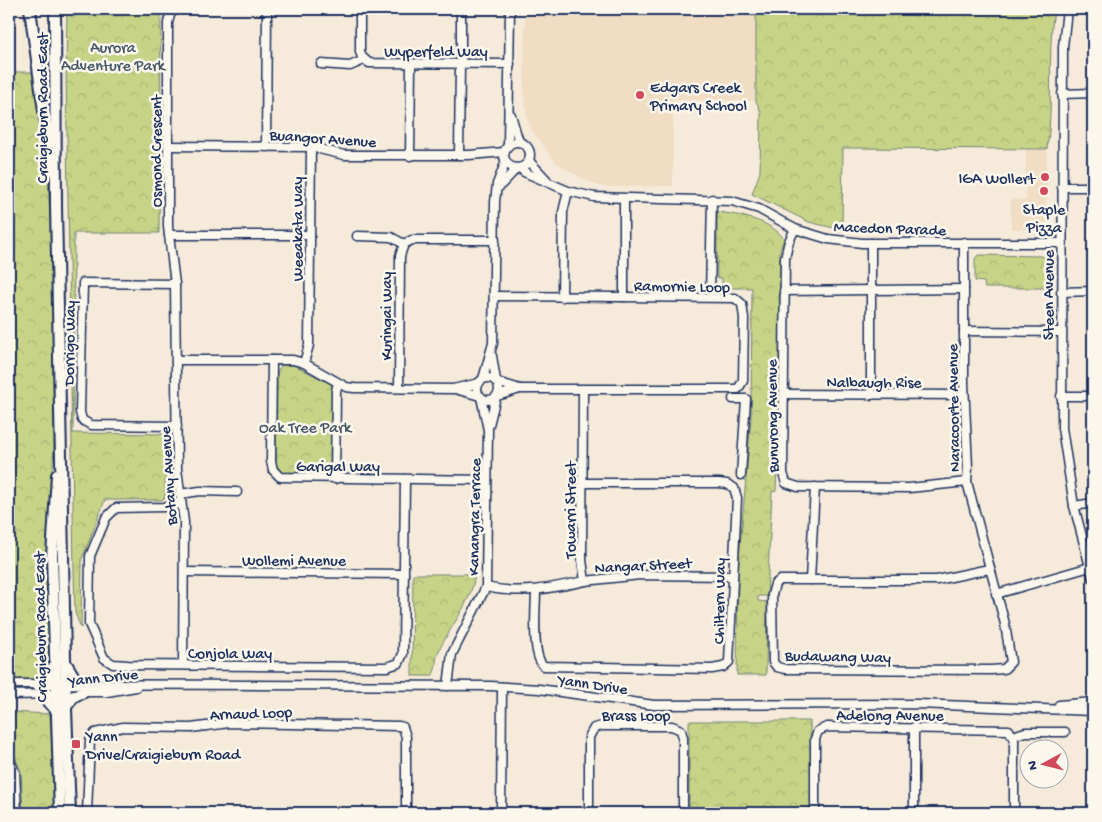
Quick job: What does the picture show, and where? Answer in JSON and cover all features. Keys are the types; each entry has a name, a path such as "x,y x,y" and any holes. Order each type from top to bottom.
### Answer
{"main road":[{"name":"Craigieburn Road East","path":"30,9 56,207"},
{"name":"Craigieburn Road East","path":"55,9 60,441 60,689 70,813"},
{"path":"60,662 84,688 61,708 39,690 60,662"},
{"name":"Craigieburn Road East","path":"60,813 61,708"}],"street":[{"name":"Osmond Crescent","path":"169,235 168,23 170,15 175,9"},
{"path":"266,147 267,9"},
{"name":"Wyperfeld Way","path":"360,9 360,52 364,60"},
{"path":"459,155 461,9"},
{"path":"177,360 293,360 304,363 338,383 354,388 453,389 489,400 497,397 499,388 492,354 495,296 496,193 506,161 507,149 510,9"},
{"name":"Steen Avenue","path":"1067,9 1063,47 1062,94 1061,396 1066,457 1074,506 1093,578"},
{"name":"Wyperfeld Way","path":"321,64 351,65 364,60 373,63 510,64"},
{"path":"410,156 411,64"},
{"path":"1062,94 1093,93"},
{"path":"496,193 504,180 529,161 527,147 519,142 509,103"},
{"path":"507,149 519,142"},
{"name":"Buangor Avenue","path":"169,146 310,147 344,155 410,156 459,155 507,149"},
{"name":"Weeakata Way","path":"304,363 309,345 310,147"},
{"path":"506,161 510,166 518,168"},
{"name":"Macedon Parade","path":"529,161 549,182"},
{"name":"Macedon Parade","path":"518,168 568,191 594,197 624,200 712,199 746,204 795,229 828,239 871,243 1062,243"},
{"path":"1062,187 1093,187"},
{"path":"562,297 563,212 568,191"},
{"path":"710,298 712,199"},
{"path":"624,200 624,297"},
{"name":"Bunurong Avenue","path":"795,229 786,248 784,291 784,478 791,486 815,487 931,487 967,482"},
{"path":"175,284 169,235 310,235"},
{"path":"357,236 391,237 404,244 412,240 495,240"},
{"name":"Naracoorte Avenue","path":"964,242 964,395 968,467 967,482 989,569"},
{"path":"870,394 871,243"},
{"name":"Kuringai Way","path":"399,388 400,256 404,244"},
{"name":"Dorrigo Way","path":"175,284 83,283 80,412 85,423 97,426 177,426"},
{"name":"Botany Avenue","path":"175,284 177,469 184,522 183,665"},
{"path":"784,291 964,289"},
{"path":"1061,292 1093,291"},
{"name":"Ramornie Loop","path":"495,296 735,298 740,301 744,308 744,374 742,385 738,389 520,389 497,382"},
{"path":"964,330 1061,332"},
{"path":"480,397 477,390 492,354"},
{"name":"Garigal Way","path":"272,360 272,470 276,475 286,478 488,480"},
{"path":"453,389 488,378 497,382"},
{"path":"335,479 335,397 338,383"},
{"name":"Ramornie Loop","path":"497,397 520,389"},
{"name":"Towarri Street","path":"536,591 585,580 582,560 583,390"},
{"name":"Nalbaugh Rise","path":"784,394 964,395"},
{"path":"1061,396 1093,396"},
{"name":"Kanangra Terrace","path":"448,686 452,654 486,587 488,430 480,397"},
{"name":"Kanangra Terrace","path":"488,430 497,397"},
{"path":"733,399 746,399 741,475"},
{"name":"Conjola Way","path":"181,498 164,507 122,506 107,515 89,563 88,616 101,653 109,662 128,665 395,666 399,664 403,654 405,479"},
{"name":"Chiltern Way","path":"536,591 536,652 539,663 544,666 720,668 726,665 731,656 732,576 737,492 731,485 583,483"},
{"path":"810,580 815,487"},
{"path":"181,498 200,491 237,492"},
{"path":"1074,506 1093,503"},
{"path":"996,594 1090,567"},
{"name":"Budawang Way","path":"989,569 1011,653 1011,662 1004,669 780,668 774,664 772,659 773,588 780,580 937,580 989,569"},
{"name":"Wollemi Avenue","path":"184,572 404,574"},
{"name":"Nangar Street","path":"585,580 630,575 732,576"},
{"path":"486,587 504,591 536,591"},
{"path":"9,684 39,690"},
{"name":"Yann Drive","path":"39,690 153,684 502,687 538,689 654,705 918,704 1093,711"},
{"path":"501,813 502,687"},
{"path":"9,696 39,690"},
{"name":"Yann Drive","path":"1030,708 1093,702"},
{"name":"Arnaud Loop","path":"87,813 90,740 95,733 128,726 191,728 229,723 396,725 403,727 406,737 407,756 406,813"},
{"name":"Brass Loop","path":"589,813 589,737 594,728 602,726 672,726 681,730 683,738 683,813"},
{"path":"914,727 914,813"},
{"name":"Adelong Avenue","path":"815,813 815,739 820,729 914,727 1002,729 1009,730 1013,736"},
{"path":"1014,813 1013,736 1025,732 1065,732"},
{"path":"9,758 16,784 17,813"}],"shaded area":[{"name":"Edgars Creek Primary School","path":"525,9 756,9 756,101 673,100 673,186 602,187 587,181 556,163 531,129 527,118 524,90"},
{"path":"1026,149 1047,149 1046,223 1040,229 1011,229 1011,200 1026,200"}],"green space":[{"name":"Aurora Adventure Park","path":"67,9 161,9 159,233 74,233 73,433 162,434 166,437 165,497 162,500 105,500 82,559 81,628 75,613 74,571 66,72"},
{"path":"756,9 1054,9 1047,149 843,148 842,230 809,222 752,194 760,172 761,112 756,101"},
{"path":"9,72 33,72 48,178 52,259 54,447 48,538 51,637 47,670 35,679 9,679"},
{"path":"717,212 763,223 772,227 784,239 780,250 779,418 776,491 772,492 767,596 758,596 758,601 767,602 766,675 737,675 738,571 751,419 752,288 722,288 722,278 717,278"},
{"path":"978,255 1042,256 1048,261 1047,288 985,288 984,282 975,281 975,259"},
{"name":"Oak Tree Park","path":"282,365 294,365 335,386 331,475 283,475 276,465 277,372"},
{"path":"413,574 475,574 470,595 438,653 435,671 432,676 412,676"},
{"path":"9,712 50,714 55,813 23,813 21,771 9,743"},
{"path":"689,721 810,721 811,812 689,813"}],"waterway":[{"path":"74,16 87,9"}],"place":[{"name":"Edgars Creek Primary School","path":"640,95"},
{"name":"IGA Wollert","path":"1045,177"},
{"name":"Staple Pizza","path":"1044,191"},
{"name":"Yann Drive/Craigieburn Road","path":"76,744"}]}
